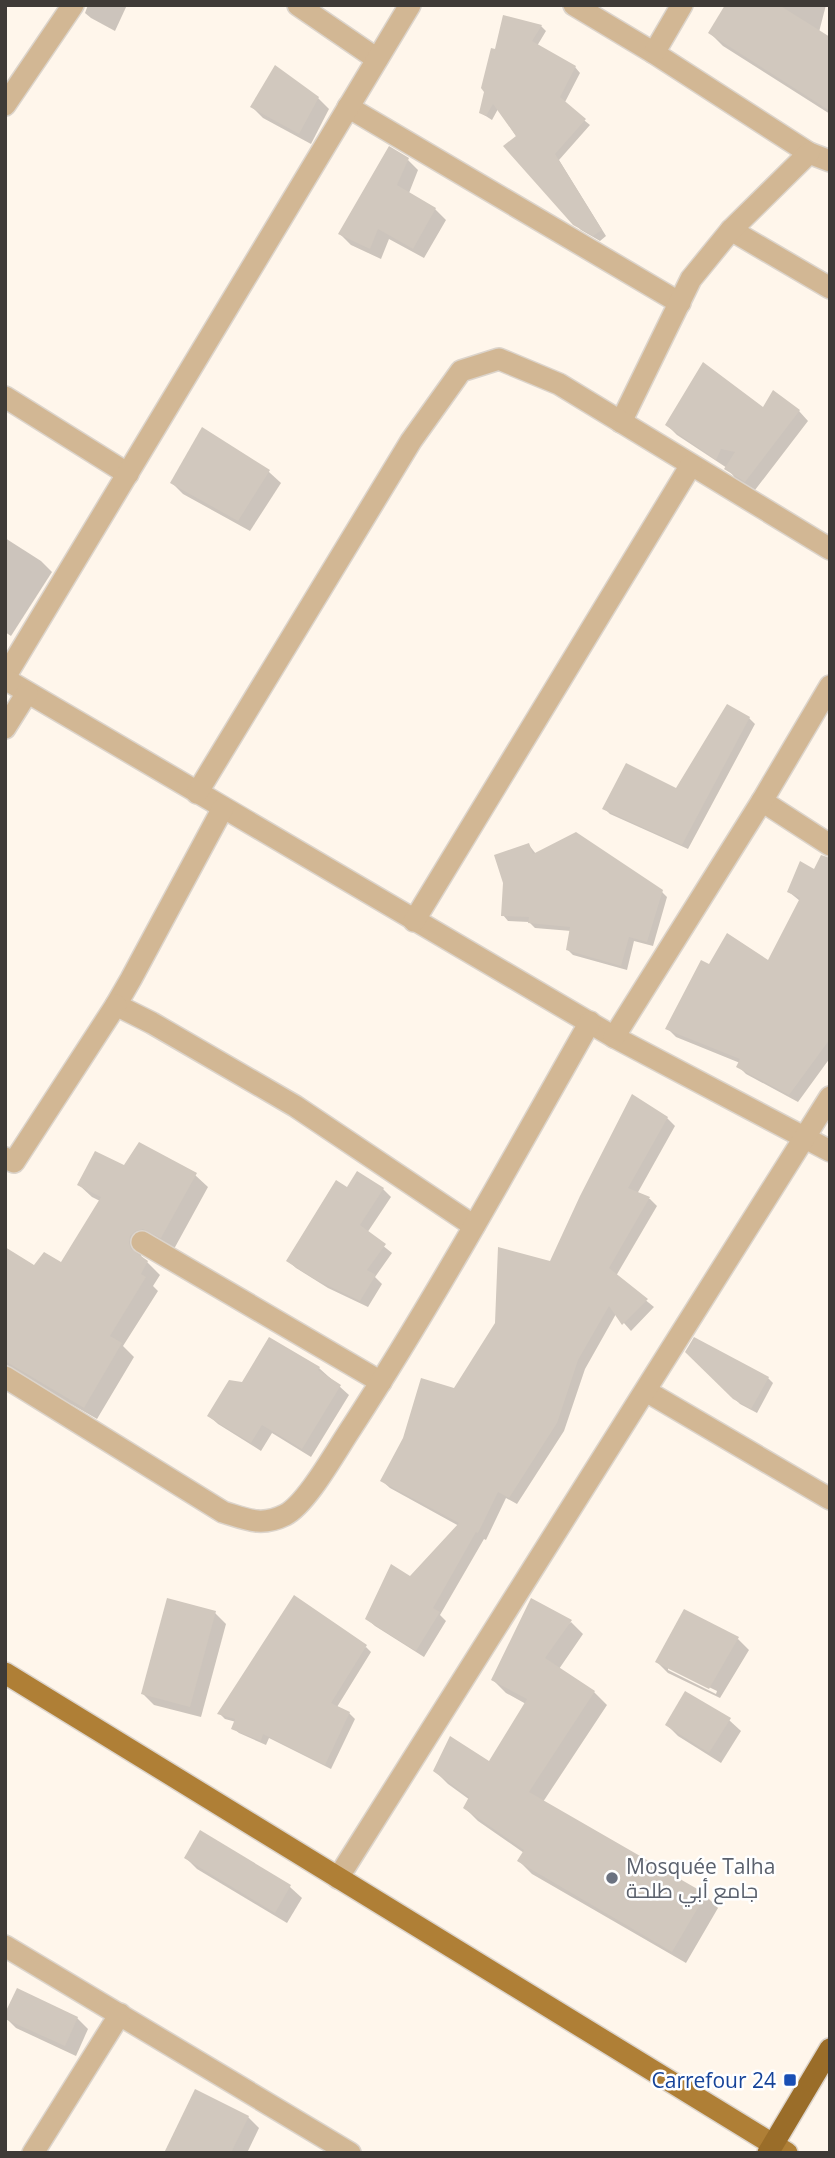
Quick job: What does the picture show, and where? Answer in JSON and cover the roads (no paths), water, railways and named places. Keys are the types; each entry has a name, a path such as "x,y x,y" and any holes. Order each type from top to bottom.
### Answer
{"highway":[{"path":"776,2150 830,2049"}],"main road":[{"path":"5,1673 776,2150"}],"street":[{"path":"5,104 73,5"},
{"path":"298,5 377,59"},
{"path":"410,5 5,678 614,1037 830,1151"},
{"path":"574,5 654,52 809,153 830,161"},
{"path":"654,52 682,5"},
{"path":"348,107 680,303"},
{"path":"621,422 691,279 731,230 809,153"},
{"path":"731,230 830,288"},
{"path":"197,793 411,440 461,371 499,359 559,384 830,549"},
{"path":"5,397 128,474"},
{"path":"414,921 691,465"},
{"path":"614,1037 762,801 830,686"},
{"path":"5,728 27,693"},
{"path":"762,801 830,845"},
{"path":"5,1158 14,1162 116,1005 223,808"},
{"path":"116,1005 295,1106 474,1226"},
{"path":"5,1377 223,1511 261,1523 286,1515 310,1492 382,1382 590,1022"},
{"path":"338,1878 830,1097"},
{"path":"142,1242 382,1382"},
{"path":"646,1391 830,1499"},
{"path":"5,1946 349,2153"},
{"path":"33,2153 120,2014"}],"place":[{"name":"Mosquée Talha جامع أبي طلحة","path":"612,1878"},
{"name":"Carrefour 24","path":"790,2080"}]}
